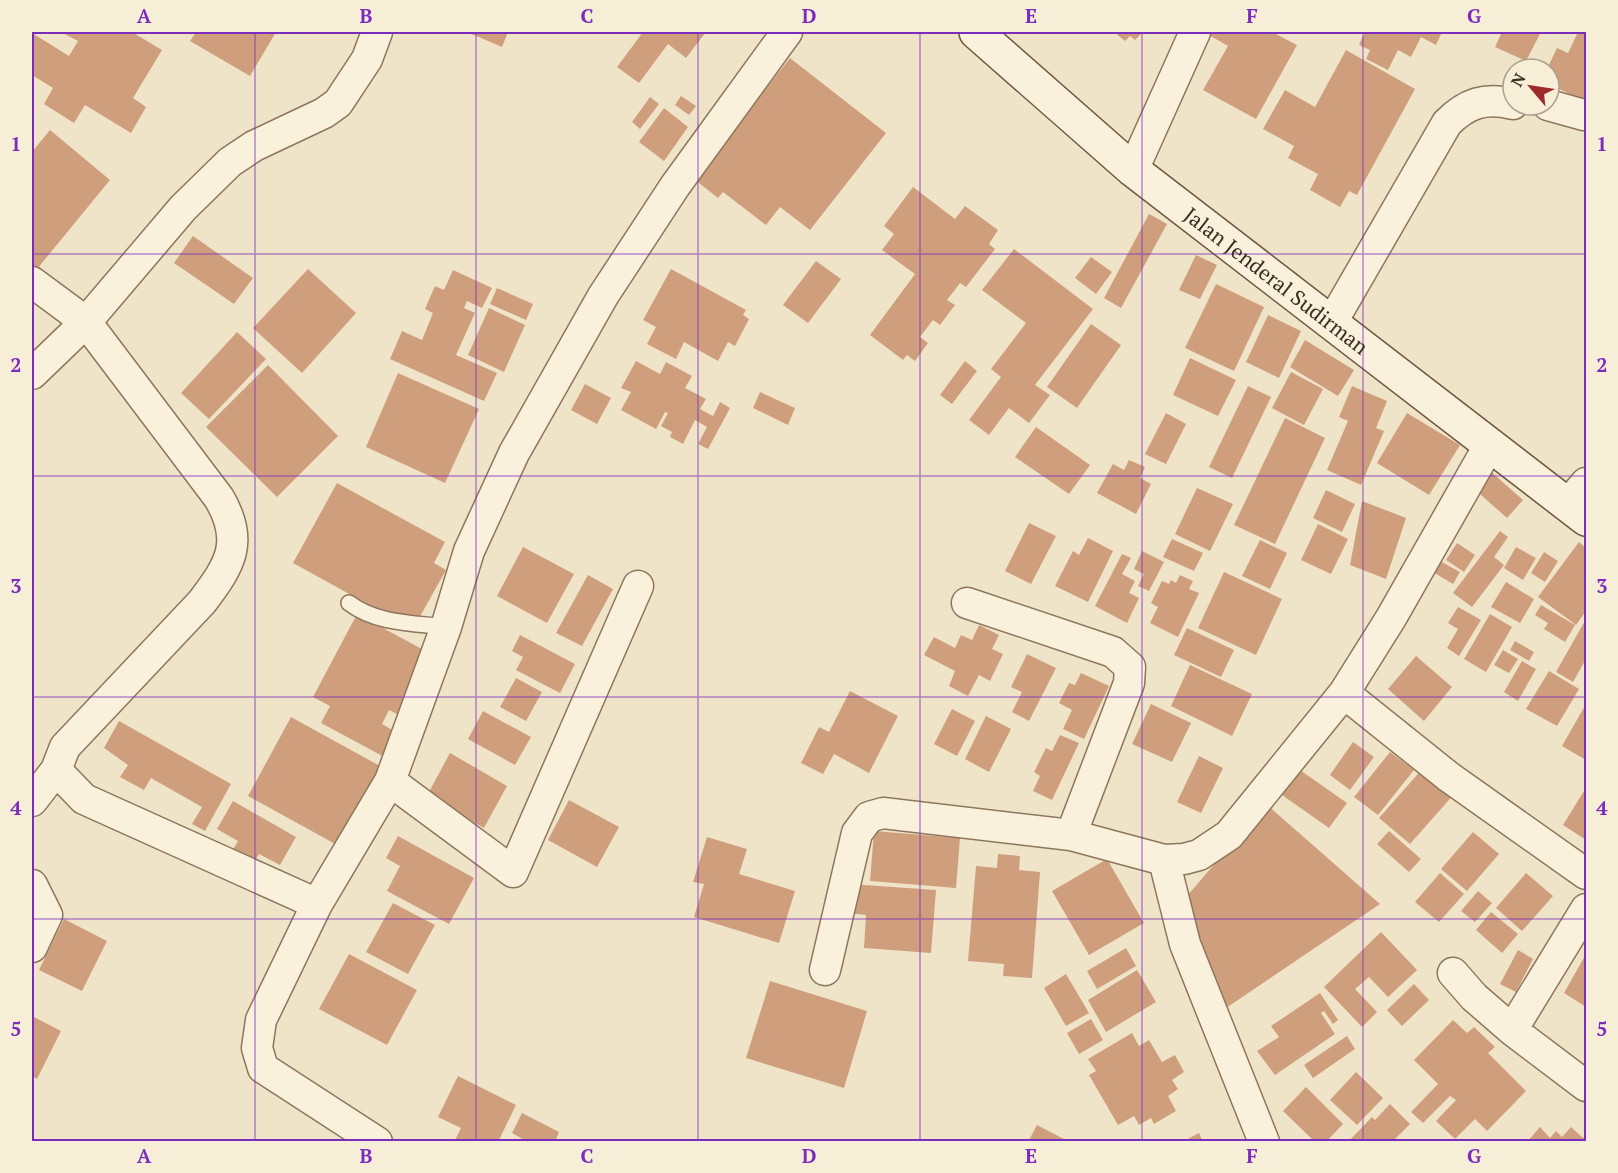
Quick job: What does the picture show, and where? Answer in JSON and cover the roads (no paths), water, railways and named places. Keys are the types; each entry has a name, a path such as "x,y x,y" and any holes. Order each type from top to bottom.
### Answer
{"street":[{"path":"32,374 86,322 183,208 230,162 254,146 324,113 338,103 368,59 377,32"},
{"path":"377,1142 271,1076 259,1059 256,1037 261,1020 317,904 390,781 447,627 469,551 514,453 586,326 675,186 787,32"},
{"name":"Jalan Jenderal Sudirman","path":"976,32 1133,170 1490,444 1580,502"},
{"path":"1133,170 1195,32"},
{"path":"1332,322 1446,123 1467,105 1481,100 1501,102"},
{"path":"1561,109 1584,115"},
{"path":"32,282 86,322 219,498 230,515 234,546 221,578 202,602 65,747 56,770 32,801"},
{"path":"825,970 856,833 868,817 883,813 1071,835 1164,860 1185,859 1199,855 1229,835 1344,693 1391,618 1490,444"},
{"path":"390,781 513,872 638,586"},
{"path":"967,603 1113,652 1130,667 1130,683 1071,835"},
{"path":"1344,693 1449,777 1587,874"},
{"path":"56,770 84,799 317,904"},
{"path":"1164,860 1185,945 1264,1142"},
{"path":"32,885 47,915 32,947"},
{"path":"1512,1030 1587,909"},
{"path":"1453,973 1474,997 1512,1030 1587,1086"}],"lane":[{"path":"349,603 364,614 377,619 447,627"}]}
